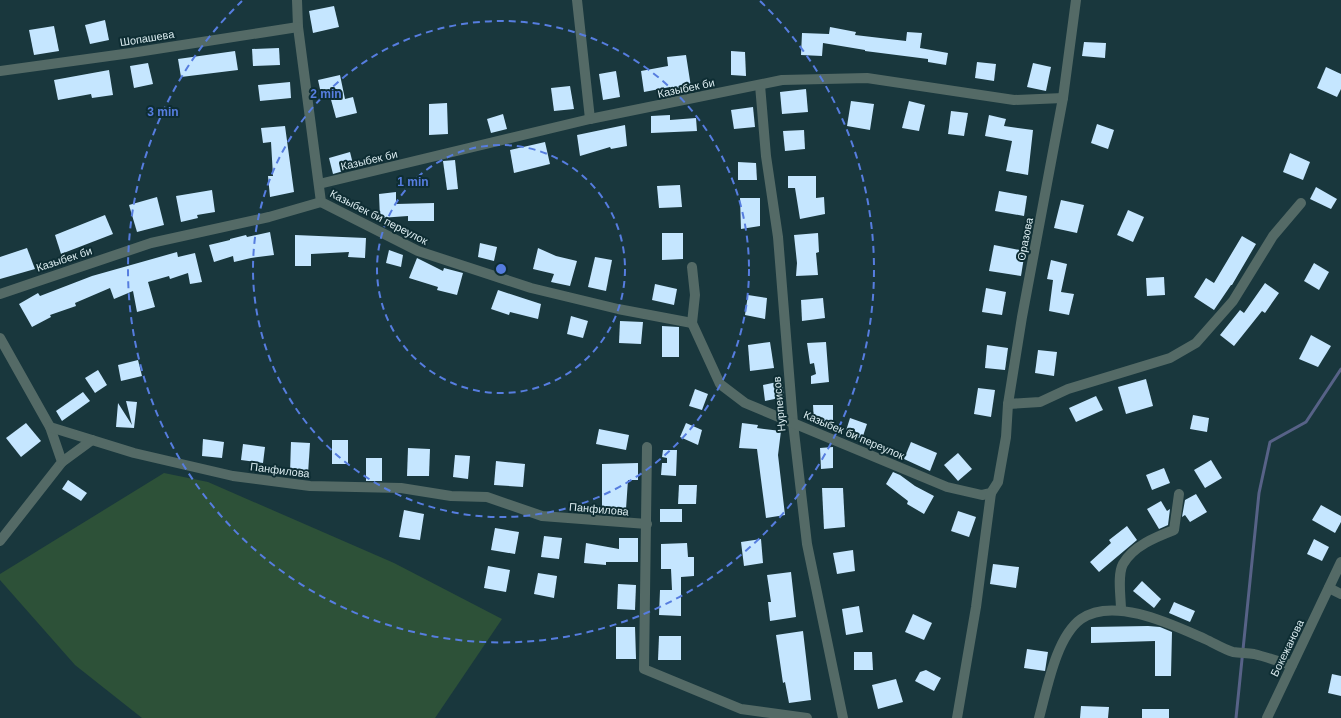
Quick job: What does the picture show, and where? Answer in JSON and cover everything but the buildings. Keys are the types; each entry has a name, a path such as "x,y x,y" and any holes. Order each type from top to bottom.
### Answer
{"street":[{"name":"Казыбек би переулок","path":"297,0 298,27 321,202 418,251 531,288 618,309 692,323 720,384 745,403 946,487 982,495 991,493"},
{"path":"577,0 590,119"},
{"name":"Оразова","path":"991,493 998,482 1006,437 1008,404 1022,317 1063,98 1076,0"},
{"name":"Шопашева","path":"0,71 131,53 298,27"},
{"name":"Казыбек би","path":"319,184 590,119 782,80 867,78 1014,100 1063,98"},
{"name":"Нурпеисов","path":"760,85 766,156 778,237 793,423 807,544 843,718"},
{"name":"Казыбек би","path":"0,294 151,243 321,202"},
{"path":"1008,404 1040,402 1068,389 1170,358 1196,343 1233,300 1273,236 1301,203"},
{"path":"692,267 695,295 692,323"},
{"path":"0,338 50,427 62,462"},
{"name":"Панфилова","path":"50,427 134,453 233,476 310,486 401,488 450,496 487,497 542,516 647,524"},
{"path":"0,540 62,462 92,440"},
{"path":"647,447 644,669 741,709 807,718"},
{"path":"957,718 976,607 991,493"},
{"path":"1121,610 1120,577 1122,565 1133,552 1154,538 1174,530 1179,494"},
{"name":"Бокежанова","path":"1267,718 1341,562"},
{"path":"1329,588 1341,594"},
{"path":"1039,718 1056,657 1066,638 1081,619 1098,611 1121,610 1181,629 1232,652 1254,654 1292,666"}],"green space":[{"path":"164,473 208,482 394,563 502,619 435,718 142,718 75,665 0,580 0,574"}],"waterway":[{"path":"1236,718 1259,493 1270,442 1306,422 1341,369"}]}
